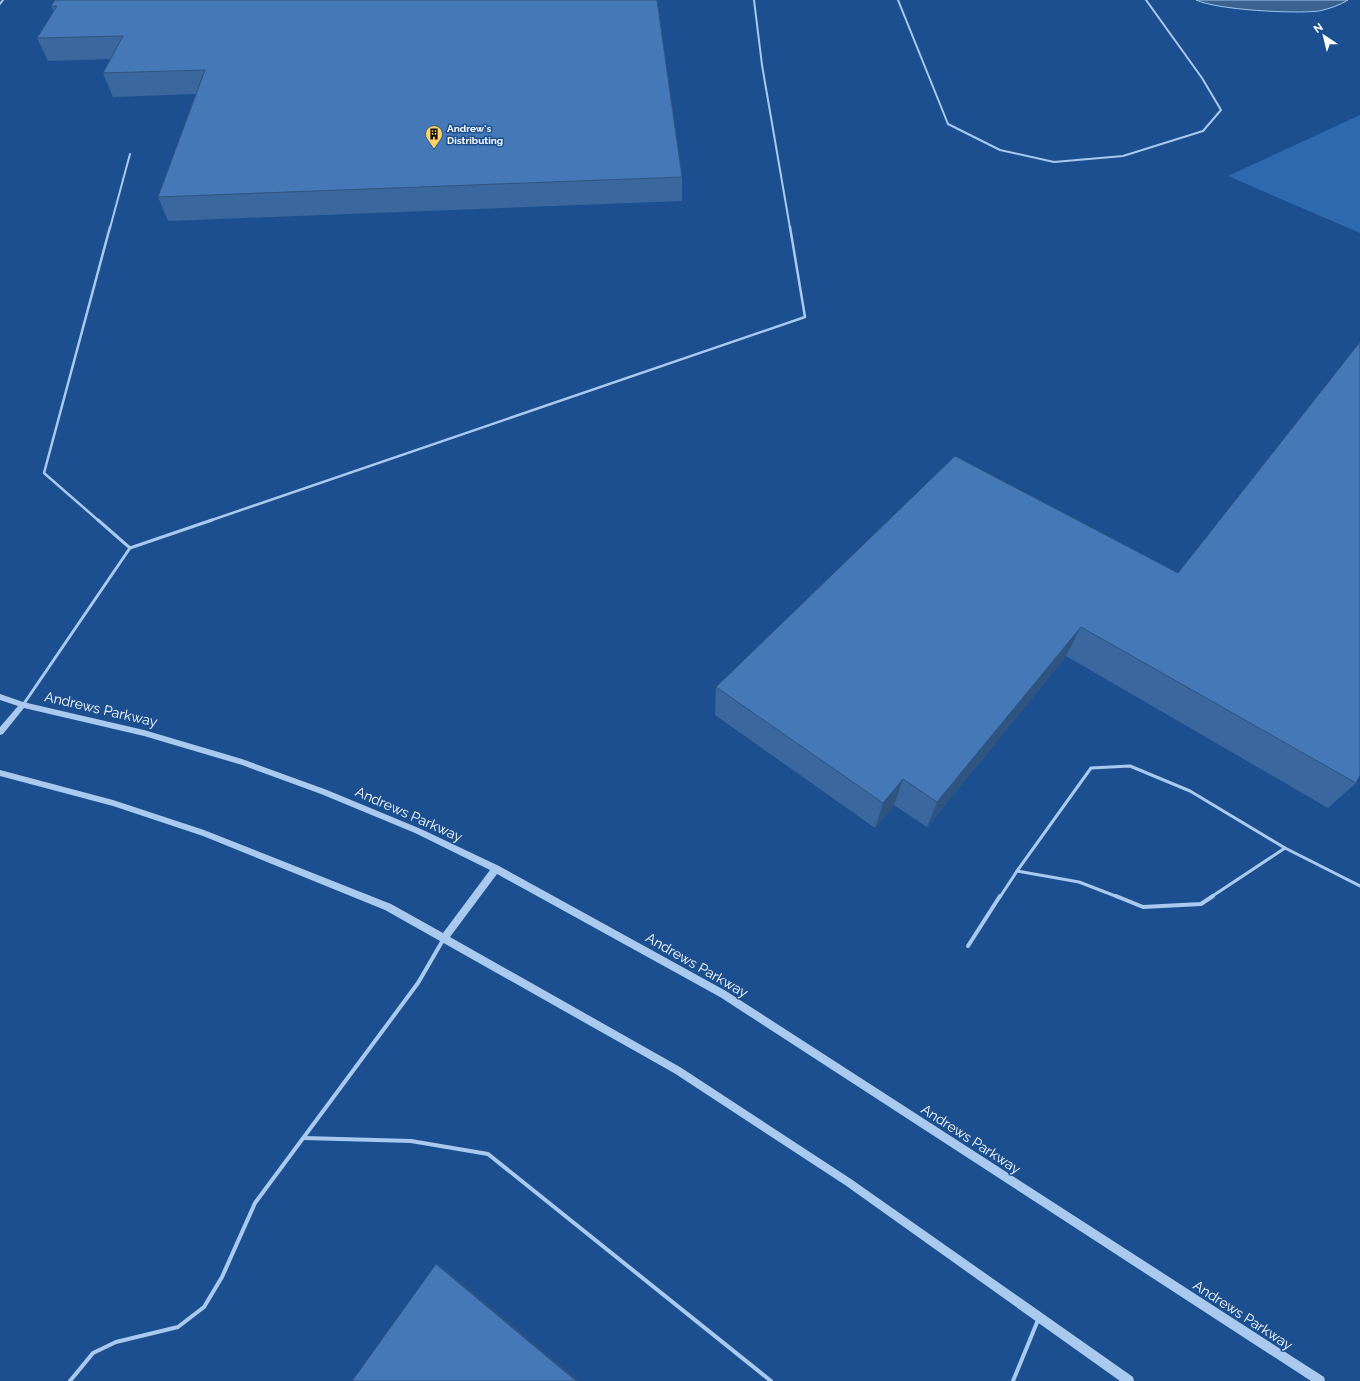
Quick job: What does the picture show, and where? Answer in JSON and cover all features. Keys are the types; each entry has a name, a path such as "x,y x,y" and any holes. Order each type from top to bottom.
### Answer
{"street":[{"name":"Andrews Parkway","path":"0,697 22,705 144,733 242,762 324,792 418,831 496,868 723,994 1320,1381"},
{"path":"0,732 22,705"},
{"path":"0,774 113,803 204,833 388,907 444,937 677,1070 848,1182 1129,1381"},
{"path":"444,937 496,868"}],"lane":[{"path":"0,4 3,0"},
{"path":"22,705 130,548 805,317 762,65 754,0"},
{"path":"898,0 948,124 1000,150 1054,162 1123,156 1203,131 1220,110 1202,78 1146,0"},
{"path":"130,154 44,473 130,548"},
{"path":"968,946 1017,871 1090,768 1130,766 1190,791 1285,848 1360,886"},
{"path":"1017,871 1079,882 1143,907 1201,904 1285,848"},
{"path":"70,1381 93,1353 116,1342 178,1328 204,1307 222,1277 255,1203 418,983 444,937"},
{"path":"304,1138 411,1141 488,1154 771,1381"},
{"path":"1013,1381 1039,1317"}],"shaded area":[{"path":"1196,0 1348,0 1342,4 1319,11 1293,12 1238,9"},
{"path":"1360,115 1360,233 1228,176"}],"building":[{"name":"Andrew's Distributing","path":"55,0 657,0 682,177 158,197 205,70 103,73 123,36 37,38 57,6 51,6"},
{"path":"1360,342 1360,775 1356,783 1081,627 937,802 903,779 883,803 716,687 955,456 1178,573"},
{"path":"436,1264 576,1381 352,1381"}],"place":[{"name":"Andrew's Distributing","path":"434,149"}]}
